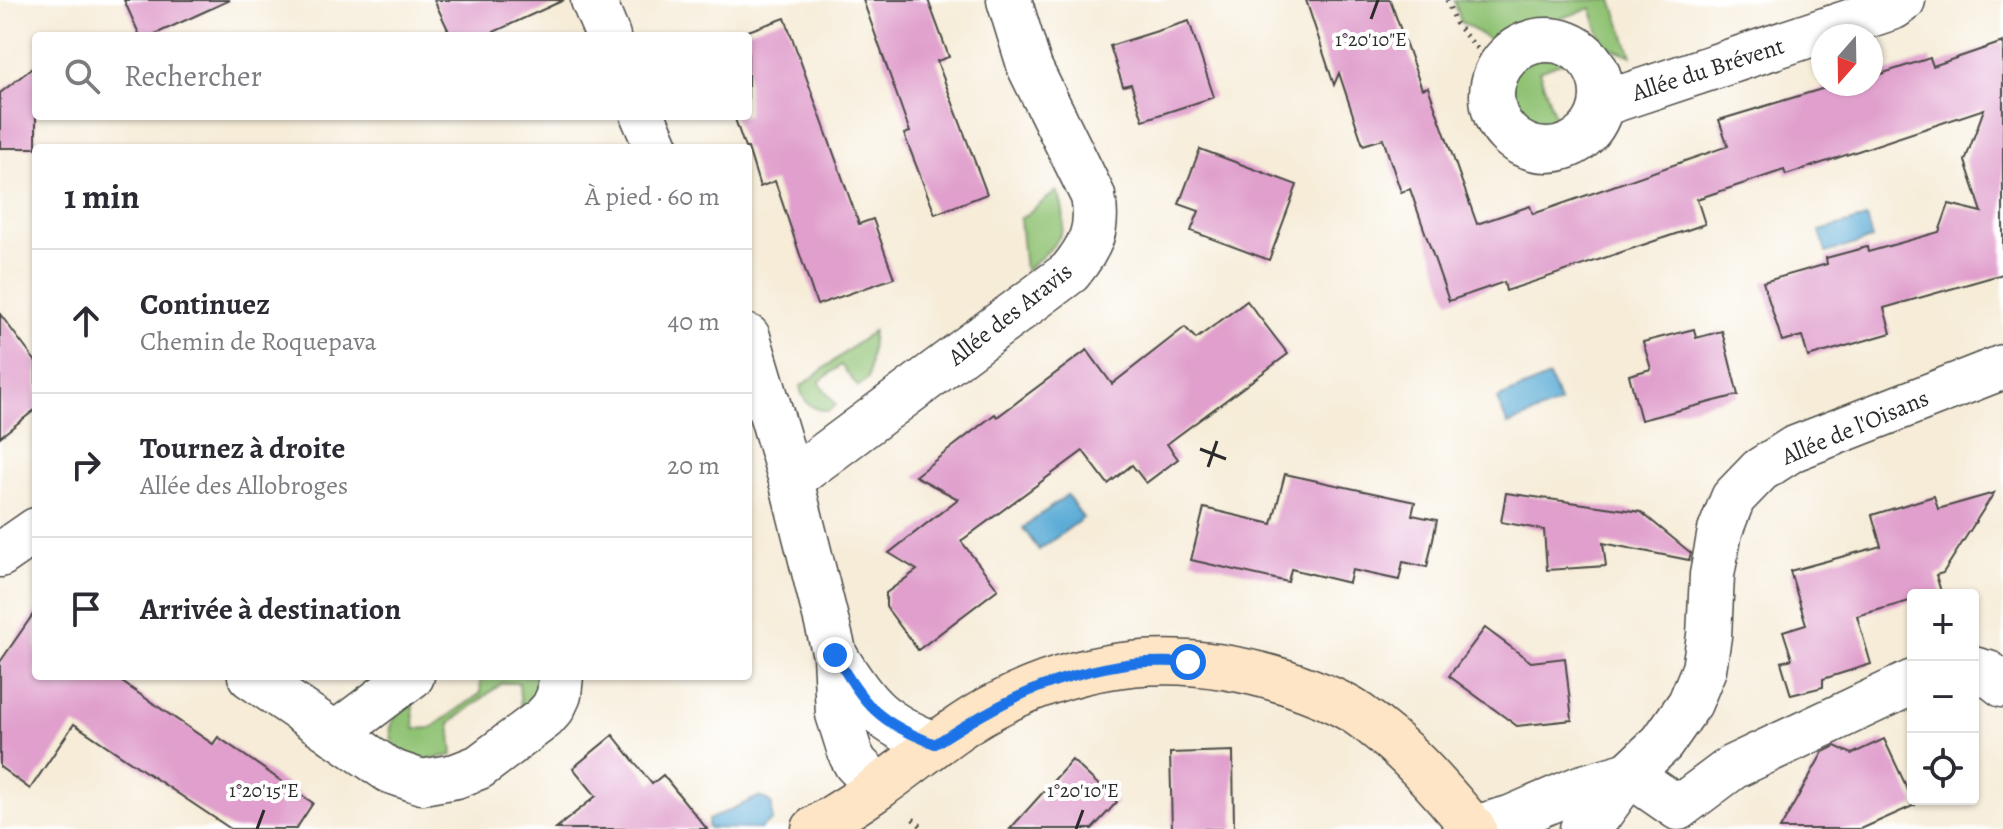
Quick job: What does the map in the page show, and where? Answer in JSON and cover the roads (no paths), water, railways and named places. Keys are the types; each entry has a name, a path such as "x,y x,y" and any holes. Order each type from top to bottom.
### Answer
{"street":[{"path":"593,0 606,32"},
{"name":"Allée des Aravis","path":"791,480 1070,272 1086,252 1097,219 1093,196 1030,68 1009,0"},
{"name":"Allée du Brévent","path":"1602,104 1602,84 1595,66 1581,51 1563,42 1544,39 1524,44 1508,55 1497,71 1491,94 1496,117 1510,136 1531,148 1554,150 1576,142 1593,126 1602,104 1894,7 1903,0"},
{"path":"645,120 655,144"},
{"path":"752,350 791,480 835,655 838,714 851,755 879,787"},
{"name":"Allée de l'Oisans","path":"1582,829 1600,814 1629,774 1662,743 1690,703 1704,669 1712,575 1720,531 1733,498 1760,470 1793,449 2003,367"},
{"path":"0,555 32,533"},
{"path":"835,655 874,713 903,732 935,744"},
{"path":"814,829 987,710 1039,686 1082,672 1136,662 1188,662 1245,669 1306,689 1357,714 1402,751 1474,829"},
{"path":"1979,671 1988,673 2003,685"},
{"path":"256,680 390,771 422,782 456,776 479,767 544,718 559,695 561,680"},
{"path":"335,734 407,680"},
{"path":"1629,774 1678,808 1733,767 1907,685"},
{"name":"Allée de l'Oisans","path":"1474,829 1510,818 1580,788 1629,774"},
{"path":"840,829 879,787"}],"water":[{"path":"1866,218 1872,239 1826,253 1820,231"},
{"path":"1549,377 1560,403 1508,425 1497,399"},
{"path":"1067,495 1083,518 1039,550 1023,528"},
{"path":"758,797 772,805 772,820 760,829 708,828 708,820"}]}
